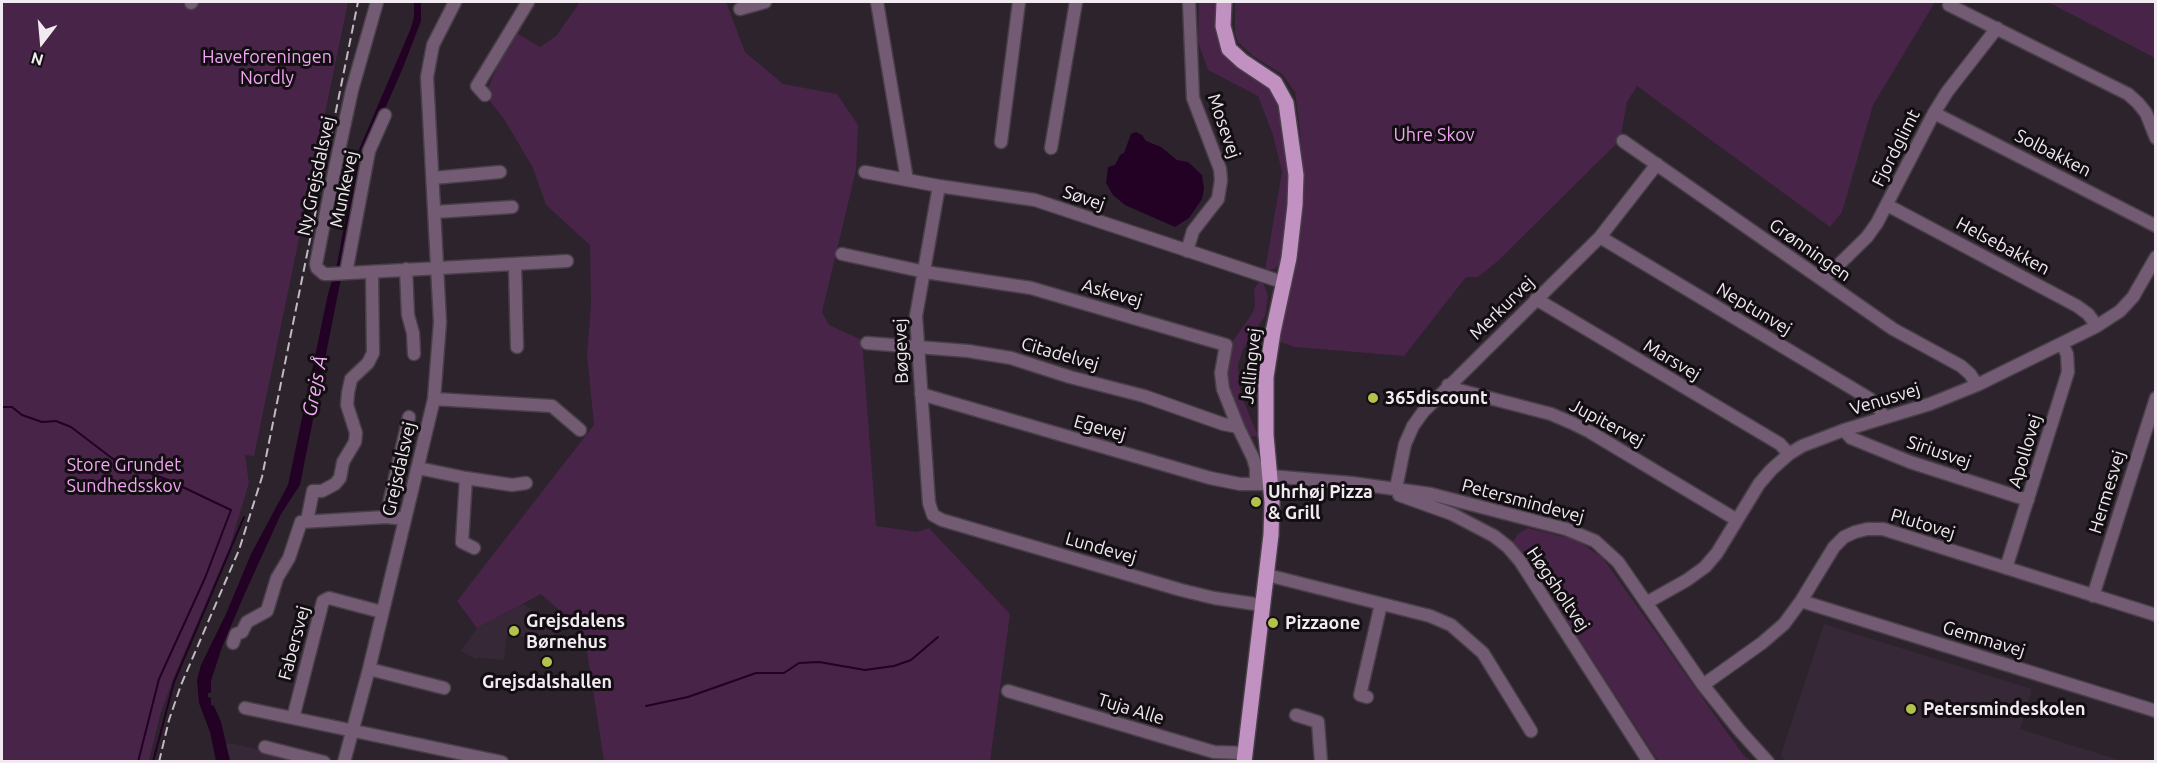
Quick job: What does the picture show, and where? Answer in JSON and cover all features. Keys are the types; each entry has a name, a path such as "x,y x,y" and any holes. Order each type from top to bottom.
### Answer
{"main road":[{"name":"Jellingvej","path":"1224,2 1223,26 1229,49 1242,61 1275,83 1286,103 1296,175 1295,205 1285,283 1273,332 1266,377 1266,482 1272,506 1267,575 1245,757"}],"street":[{"name":"Ny Grejsdalsvej","path":"340,274 322,272 316,264 352,90 377,2"},
{"name":"Grejsdalsvej","path":"344,762 369,669 434,399 439,348 438,267 428,108 429,58 440,27 454,2"},
{"path":"485,95 477,86 528,2"},
{"path":"740,9 765,2"},
{"path":"877,2 907,180"},
{"path":"1001,142 1019,2"},
{"path":"1051,148 1076,2"},
{"name":"Mosevej","path":"1186,251 1193,231 1218,199 1221,180 1220,169 1193,98 1189,2"},
{"path":"1949,5 2128,94 2146,113 2156,138"},
{"name":"Fjordglimt","path":"1823,280 1867,237 1887,205 1947,92 1997,28"},
{"name":"Solbakken","path":"1934,113 2156,226"},
{"name":"Munkevej","path":"340,274 369,151 385,115"},
{"name":"Grønningen","path":"1623,141 1893,329 1961,366 1977,385"},
{"name":"Merkurvej","path":"1396,489 1405,444 1413,426 1423,412 1600,237 1657,165"},
{"path":"433,178 500,172"},
{"name":"Søvej","path":"865,172 1035,200 1285,283"},
{"name":"Bøgevej","path":"933,515 929,503 916,316 939,186"},
{"name":"Helsebakken","path":"1887,205 2077,306 2088,314 2097,326"},
{"path":"435,212 512,207"},
{"name":"Neptunvej","path":"1600,237 1870,399 1879,408 1884,418"},
{"name":"Askevej","path":"842,254 925,272 1031,288 1226,345 1221,373 1224,389 1256,468 1266,482"},
{"name":"Venusvej","path":"1646,603 1688,580 1705,567 1717,553 1759,484 1789,454 1802,446 1844,430 1930,404 1977,385 2097,326 2120,311 2133,297 2156,257"},
{"path":"340,274 567,261"},
{"path":"515,265 517,347"},
{"path":"406,269 408,315 413,333 414,354"},
{"path":"307,521 313,491 322,491 335,484 340,478 343,462 352,449 356,433 347,405 351,379 368,363 373,353 372,272"},
{"name":"Marsvej","path":"1536,299 1780,444 1789,454"},
{"name":"Citadelvej","path":"867,343 976,352 1011,358 1070,377 1144,396 1223,424 1238,427"},
{"name":"Apollovej","path":"2006,568 2068,372 2067,354 2062,344"},
{"name":"Jupitervej","path":"1448,385 1451,388 1551,414 1572,423 1737,520"},
{"name":"Egevej","path":"921,394 1210,478 1240,484 1266,482"},
{"name":"Hermesvej","path":"2093,596 2156,398"},
{"path":"434,399 552,406 580,430"},
{"path":"386,517 409,417"},
{"name":"Siriusvej","path":"1844,430 1851,438 1910,462 2028,500"},
{"path":"418,468 466,478 512,484 526,483"},
{"path":"466,478 462,542 474,548"},
{"name":"Petersmindevej","path":"1266,482 1396,489 1431,494 1581,534 1605,549 1618,562 1702,685 1768,762"},
{"name":"Høgsholtvej","path":"1396,489 1395,493 1452,514 1494,536 1508,547 1520,561 1649,762"},
{"name":"Lundevej","path":"933,515 952,523 1181,590 1262,606"},
{"path":"233,643 236,634 242,633 247,622 267,611 277,578 289,558 301,522 386,517 405,519"},
{"name":"Plutovej","path":"1702,685 1762,643 1784,624 1802,601 1834,547 1844,537 1867,529 1883,530 2156,615"},
{"path":"1267,575 1442,620 1459,631 1483,653 1531,731"},
{"name":"Fabersvej","path":"293,718 323,601 329,598 382,612"},
{"name":"Gemmavej","path":"1802,601 2156,711"},
{"path":"1367,697 1360,695 1381,604"},
{"path":"369,669 444,688"},
{"name":"Tuja Alle","path":"1008,691 1214,752 1245,757"},
{"path":"245,708 502,762"},
{"path":"1296,715 1318,722 1321,762"},
{"path":"265,747 324,762"}],"shaded area":[{"name":"Grejsdalens Børnehus","path":"522,604 554,621 555,638 541,639 507,635 504,660 476,659 461,651 477,628"},
{"name":"Petersmindeskolen","path":"1824,624 2032,689 2020,729 2122,761 1787,762 1781,755"},
{"path":"225,743 234,744 311,761 231,761"}],"green space":[{"name":"Store Grundet Sundhedsskov","path":"2,2 348,2 254,456 245,455 249,483 229,549 175,674 160,715 149,761 2,761"},
{"path":"580,2 726,2 745,52 783,84 837,94 858,125 856,170 822,312 829,325 862,340 876,526 917,532 929,528 1010,614 990,761 604,761 584,632 541,594 477,628 457,601 594,425 587,354 591,306 590,245 546,205 533,168 504,119 485,95 513,31 540,47 556,36"},
{"path":"1199,2 1220,2 1222,48 1230,61 1267,83 1278,101 1288,142 1290,197 1285,256 1275,269 1265,270 1282,172 1273,135 1258,96 1208,70 1198,42"},
{"name":"Uhre Skov","path":"1235,2 1935,2 1873,105 1842,212 1830,227 1637,86 1627,102 1620,140 1498,261 1478,277 1466,277 1404,356 1295,347 1281,342 1280,336 1295,272 1304,203 1300,130 1295,92 1282,74 1253,56 1238,42 1235,33"},
{"path":"2048,2 2155,2 2155,58"},
{"path":"1260,281 1263,282 1268,296 1265,316 1243,349 1238,365 1242,397 1258,436 1248,437 1225,380 1230,345 1252,314 1255,306 1254,289"},
{"path":"1528,528 1576,540 1602,557 1744,756 1751,761 1658,761 1573,630 1531,560 1533,556 1530,550 1522,552 1512,543 1519,533"}],"water":[{"name":"Grejs Å","path":"414,2 421,2 421,21 366,152 300,485 281,514 245,593 222,647 211,681 211,693 208,693 208,697 211,698 211,705 214,706 221,722 230,761 216,761 210,732 199,703 197,680 201,665 226,614 251,554 288,485 328,294 337,264 358,152 411,28"},
{"path":"1136,132 1177,160 1188,162 1202,175 1204,189 1202,199 1189,218 1175,227 1125,205 1113,195 1106,183 1108,167 1115,165 1120,155 1124,153 1131,134"}],"waterway":[{"path":"2,407 12,407 22,415 42,422 56,421 71,427 113,459 168,480 231,510 205,578 159,679 138,762"},
{"path":"153,762 174,682 244,517"},
{"path":"646,706 688,697 756,673 784,673 799,663 819,662 865,670 894,666 911,660 938,637"}],"railway":[{"path":"159,762 169,720 181,685 239,550 262,477 358,2"}],"place":[{"name":"365discount","path":"1373,398"},
{"name":"Uhrhøj Pizza & Grill","path":"1256,502"},
{"name":"Pizzaone","path":"1273,623"},
{"name":"Grejsdalens Børnehus","path":"514,631"},
{"name":"Grejsdalshallen","path":"547,662"},
{"name":"Petersmindeskolen","path":"1911,709"}],"park label":[{"name":"Haveforeningen Nordly","path":"267,67"}]}
